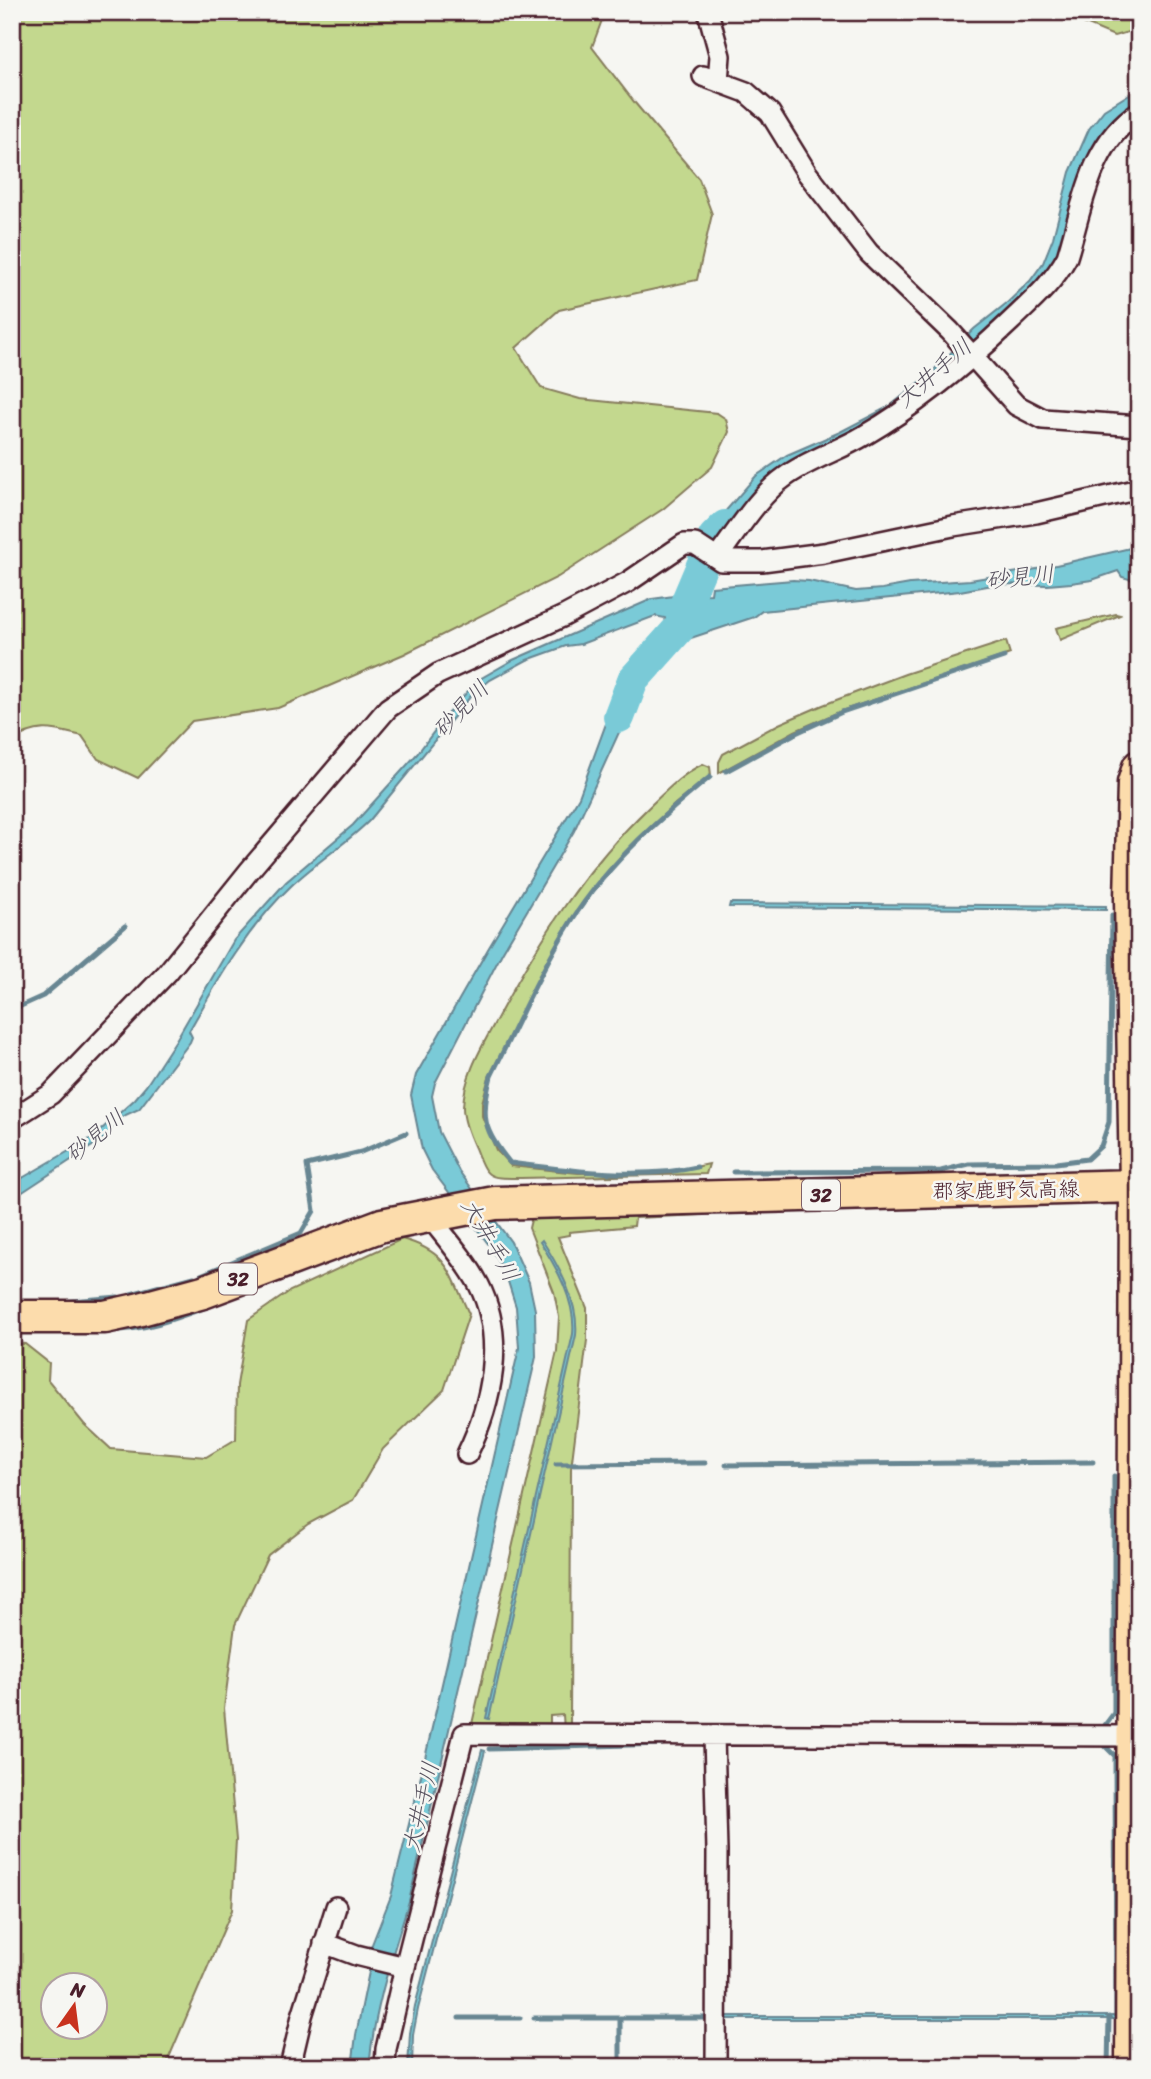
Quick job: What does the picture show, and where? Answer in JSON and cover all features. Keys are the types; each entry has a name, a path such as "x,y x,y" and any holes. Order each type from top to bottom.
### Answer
{"main road":[{"path":"1132,2067 1136,1186 1131,898 1134,783 1139,767"},
{"name":"郡家鹿野気高線","path":"12,1317 105,1317 137,1310 202,1292 382,1225 495,1203 1136,1186"}],"street":[{"path":"708,12 720,56 711,78 746,93 769,113 807,173 869,253 967,351 1016,405 1043,419 1139,426"},
{"path":"715,557 774,485 801,466 864,436 898,415 967,351 1040,294 1060,271 1097,158 1115,131 1139,112"},
{"path":"12,1119 51,1094 167,973 249,871 388,708 438,674 564,616 613,590 684,544 695,544 720,561 734,563 824,554 953,526 1036,513 1139,489"},
{"path":"443,1212 485,1297 493,1334 494,1360 484,1411 467,1454"},
{"path":"385,2067 399,1966 464,1734 1135,1736"},
{"path":"714,1735 717,1851 716,2067"},
{"path":"295,2063 302,2016 336,1907"},
{"path":"324,1944 399,1966"}],"green space":[{"path":"12,12 605,12 592,47 699,179 712,214 697,280 559,310 516,348 541,388 580,399 717,413 726,419 729,432 712,467 663,509 558,577 404,654 278,708 192,721 138,778 98,759 82,736 46,729 21,735 12,741"},
{"path":"1057,12 1139,12 1139,29 1114,36"},
{"path":"1120,615 1060,640 1056,628"},
{"path":"1139,618 1139,703 1134,714 1131,649 1135,625"},
{"path":"1006,641 1010,654 841,711 795,731 719,773 719,762 723,754 779,724 905,674"},
{"path":"703,764 710,767 711,775 637,840 606,874 565,930 489,1077 482,1103 482,1116 496,1150 511,1166 578,1173 671,1172 709,1164 706,1174 521,1178 490,1175 479,1158 463,1112 467,1082 482,1047 532,957 585,879 649,807 681,778"},
{"path":"706,1211 702,1215 635,1218 634,1226 569,1232 569,1235 558,1237 587,1308 587,1340 571,1469 570,1730 564,1730 563,1715 550,1716 550,1725 472,1724 557,1351 559,1317 554,1292 529,1228 531,1220 537,1213"},
{"path":"402,1239 430,1250 439,1258 452,1276 469,1314 444,1390 383,1449 353,1500 308,1524 268,1555 235,1625 224,1708 236,1840 232,1910 165,2067 12,2067 12,1343 25,1344 49,1363 48,1380 84,1424 111,1449 206,1457 236,1439 237,1385 248,1320 290,1291"}],"water":[{"path":"1139,88 1139,103 1108,129 1066,244 1021,307 873,427 810,458 718,548 703,537 756,476 787,455 890,406 930,374 974,329 1030,281 1043,263 1053,238 1070,172 1089,129 1104,110"},
{"name":"砂見川","path":"1139,546 1139,579 1136,581 1122,577 1118,571 1092,580 1071,583 998,584 960,591 762,611 754,617 658,649 666,623 665,618 655,616 581,644 566,646 527,660 490,680 470,697 370,820 301,877 261,919 235,955 189,1031 192,1037 190,1042 139,1109 119,1118 106,1137 12,1199 12,1184 93,1137 135,1099 176,1040 234,940 286,882 353,825 417,754 448,713 478,680 513,660 652,599 711,594 712,587 793,580 856,591 970,580 1043,568"},
{"path":"625,672 642,682 574,831 502,953 435,1083 432,1096 439,1132 459,1171 511,1242 529,1282 535,1310 536,1357 409,1901 379,2004 369,2067 352,2067 371,1962 369,1952 391,1896 420,1780 519,1348 516,1307 505,1272 489,1245 432,1170 422,1150 411,1095 416,1075 579,797"},
{"path":"730,903 1106,906 1106,910 729,907"},
{"path":"542,1240 561,1273 571,1298 576,1335 489,1719 486,1718 573,1334 572,1310 559,1274 540,1242"},
{"path":"482,1750 485,1751 418,2009 413,2035 412,2067 408,2067 415,2006"},
{"path":"723,2016 1116,2016 1115,2019 724,2019"}],"waterway":[{"name":"大井手川","path":"684,608 714,537 725,526"},
{"name":"大井手川","path":"619,717 633,680 691,615"},
{"path":"726,771 796,733 842,712 1004,657"},
{"path":"697,1167 628,1173 579,1171 510,1163 489,1132 485,1113 491,1076 544,968 578,910 630,848 710,777"},
{"path":"733,1172 941,1171 969,1164 1056,1163 1087,1159 1101,1146 1109,1122 1112,915"},
{"path":"12,1010 43,996 125,926"},
{"path":"201,1275 301,1233 314,1211 307,1165 361,1152 406,1133"},
{"path":"131,1294 194,1277"},
{"path":"61,1302 118,1297"},
{"path":"112,1330 159,1323 204,1308 208,1303"},
{"path":"726,1465 1093,1462"},
{"path":"556,1464 705,1463"},
{"path":"1105,1725 1114,1713 1114,1476"},
{"path":"489,1749 663,1744"},
{"path":"1103,1744 1115,1756 1116,2015"},
{"path":"1108,2067 1109,2017"},
{"path":"459,2018 520,2018"},
{"path":"534,2018 710,2018"},
{"path":"620,2018 620,2067"}]}
